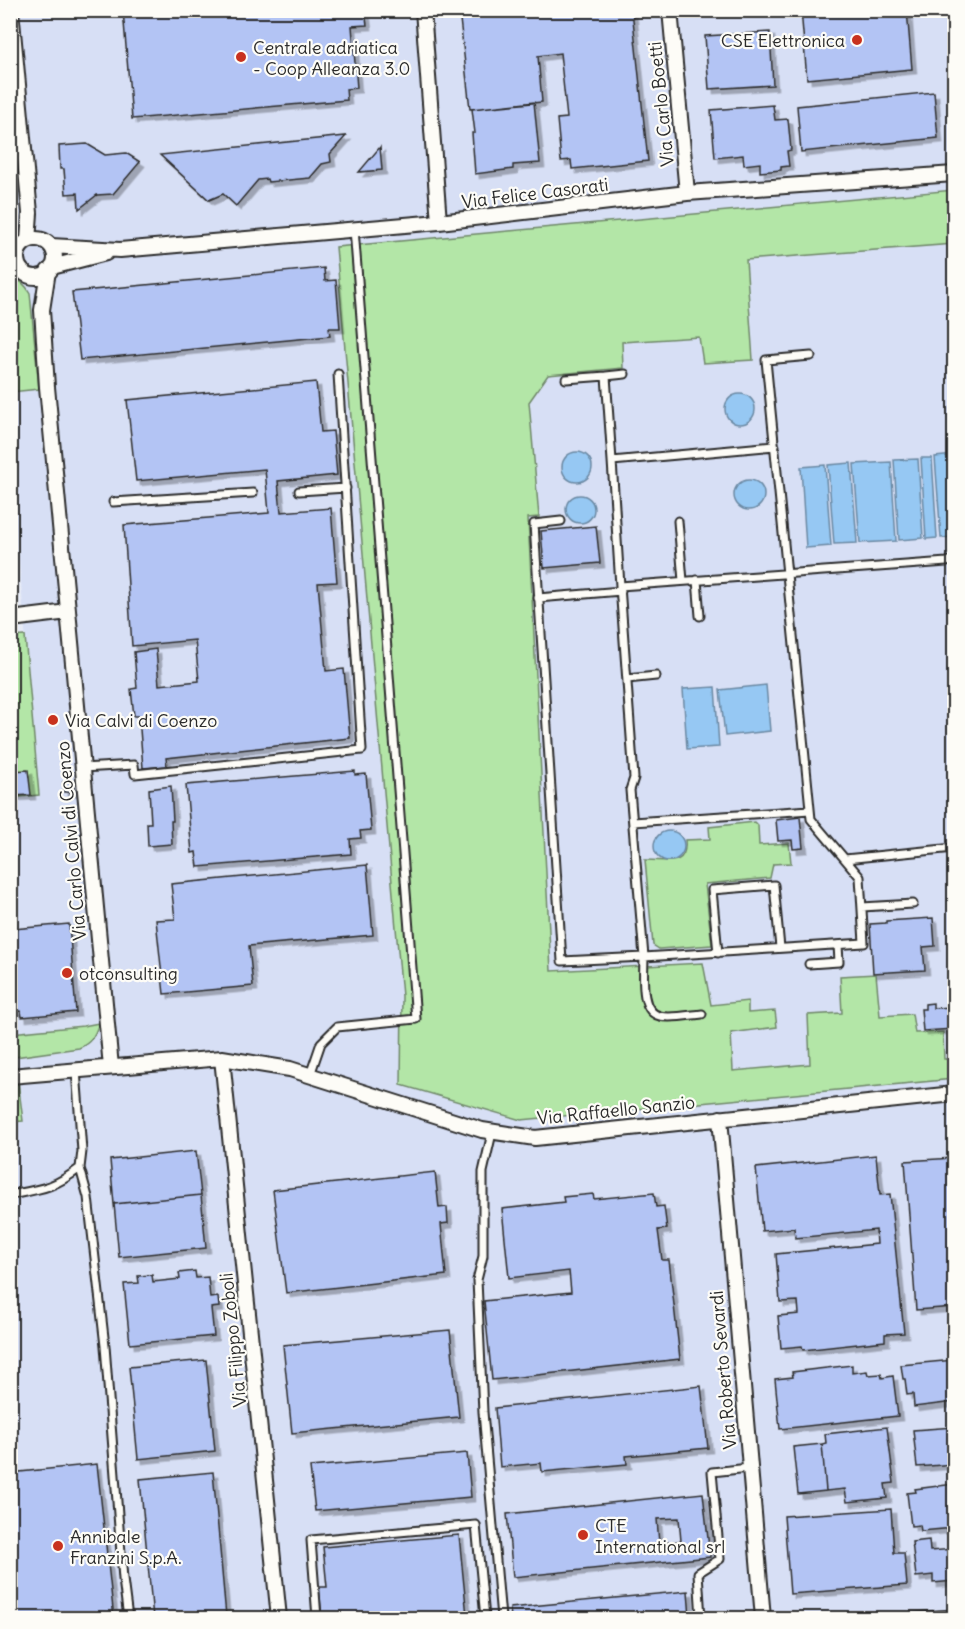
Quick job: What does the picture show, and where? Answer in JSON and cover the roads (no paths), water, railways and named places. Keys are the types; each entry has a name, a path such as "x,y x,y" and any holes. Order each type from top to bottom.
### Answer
{"street":[{"path":"11,10 30,213 29,246 17,257 21,271"},
{"path":"423,10 439,222"},
{"name":"Via Carlo Boetti","path":"670,10 687,193"},
{"name":"Via Felice Casorati","path":"29,246 120,250 439,222 687,193 954,174"},
{"path":"29,246 54,256 50,269"},
{"name":"Via Felice Casorati","path":"21,271 40,276 50,269 120,250"},
{"name":"Via Carlo Calvi di Coenzo","path":"50,269 42,310 47,387 111,1067"},
{"name":"Via Carlo Calvi di Coenzo","path":"21,271 42,310"},
{"path":"20,618 68,612"},
{"name":"Via Raffaello Sanzio","path":"10,1076 222,1058 290,1069 492,1133 535,1138 954,1095"},
{"name":"Via Filippo Zoboli","path":"222,1058 279,1618"},
{"name":"Via Roberto Sevardi","path":"720,1118 764,1618"}],"lane":[{"path":"310,1075 321,1042 337,1027 416,1019 354,228"},
{"path":"561,521 534,524 562,961 864,943 860,878 811,819 766,360 811,356"},
{"path":"82,768 134,765 135,774 362,750 338,374"},
{"path":"566,379 625,374"},
{"path":"606,376 634,778 630,790 646,1005 652,1013 660,1017 702,1014"},
{"path":"612,461 775,446"},
{"path":"299,491 346,488"},
{"path":"113,502 253,493"},
{"path":"678,521 683,581"},
{"path":"538,598 683,581 947,562 954,559"},
{"path":"697,580 700,616"},
{"path":"627,679 656,676"},
{"path":"633,822 810,810"},
{"path":"844,859 954,848"},
{"path":"718,952 712,890 774,885 780,948"},
{"path":"862,907 913,904"},
{"path":"809,963 838,962 838,945"},
{"path":"76,1070 82,1151 80,1168 88,1197 105,1346 128,1618"},
{"path":"492,1133 483,1173 483,1256 477,1280 483,1412 501,1616 493,1618"},
{"path":"10,1194 48,1188 80,1168"},
{"path":"701,1618 698,1573 720,1559 712,1472 749,1468"},
{"path":"317,1618 311,1540 476,1525 485,1618"}],"water":[{"path":"740,394 751,398 755,409 751,420 740,424 729,420 725,409 729,398"},
{"path":"577,452 588,456 592,467 588,478 577,482 566,478 562,467 566,456"},
{"path":"954,455 954,537 941,538 935,457"},
{"path":"921,458 932,458 937,538 926,539"},
{"path":"918,459 923,538 899,540 894,460"},
{"path":"891,462 896,541 860,543 854,464"},
{"path":"851,463 857,543 834,544 828,465"},
{"path":"825,465 831,546 806,548 801,467"},
{"path":"749,480 755,481 763,489 763,501 755,509 749,510 743,509 735,501 734,495 735,489 743,481"},
{"path":"580,495 590,499 594,509 590,519 580,523 570,519 566,509 570,499"},
{"path":"766,685 770,731 725,736 720,690"},
{"path":"715,687 719,747 687,749 683,689"},
{"path":"669,831 675,832 683,840 683,852 675,860 669,861 663,860 655,852 654,846 655,840 663,832"}],"place":[{"name":"CSE Elettronica","path":"857,40"},
{"name":"Centrale adriatica - Coop Alleanza 3.0","path":"241,57"},
{"name":"Via Calvi di Coenzo","path":"53,720"},
{"name":"otconsulting","path":"67,973"},
{"name":"CTE International srl","path":"583,1535"},
{"name":"Annibale Franzini S.p.A.","path":"58,1546"}]}
